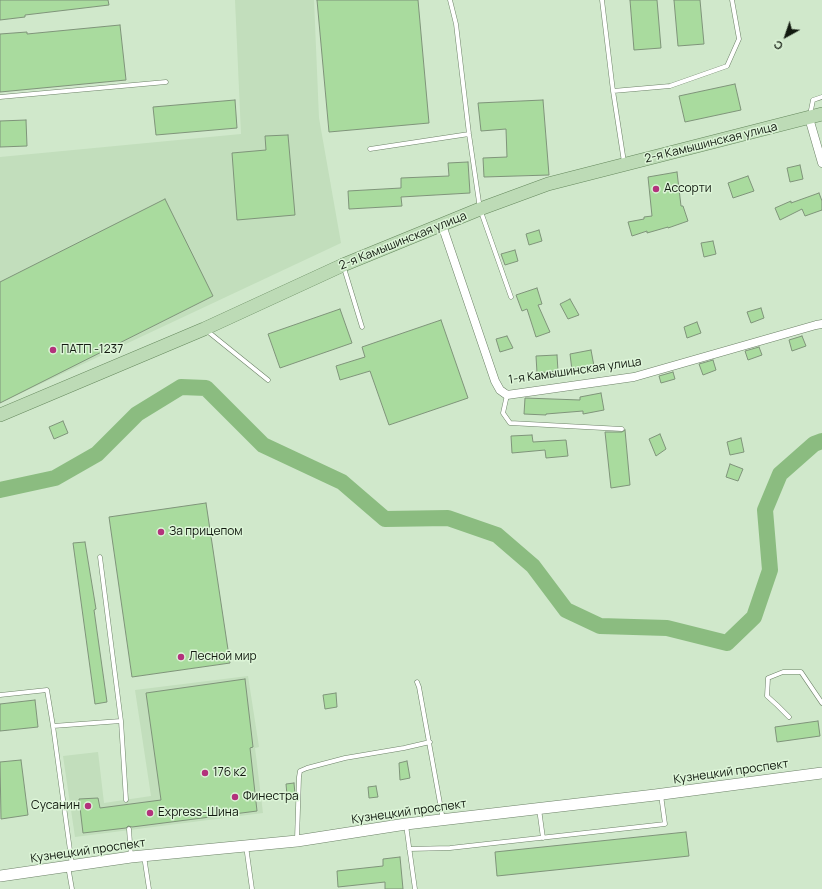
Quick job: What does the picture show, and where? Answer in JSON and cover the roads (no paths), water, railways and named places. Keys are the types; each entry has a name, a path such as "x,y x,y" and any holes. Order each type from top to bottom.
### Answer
{"main road":[{"name":"2-я Камышинская улица","path":"0,415 204,329 343,265 480,209 548,184 822,114"}],"street":[{"path":"809,118 822,163"},
{"name":"1-я Камышинская улица","path":"442,225 495,381 500,390 507,395 634,377 822,324"},
{"name":"Кузнецкий проспект","path":"0,876 131,857 297,840 406,824 539,809 822,773"}],"lane":[{"path":"450,0 456,24 469,134 480,209 511,297"},
{"path":"602,0 624,165"},
{"path":"613,91 670,86 727,66 739,39 732,0"},
{"path":"0,97 166,82"},
{"path":"809,118 813,100 822,97"},
{"path":"370,149 469,134"},
{"path":"343,265 362,327"},
{"path":"204,329 268,380"},
{"path":"507,395 503,413 510,423 622,429"},
{"path":"100,558 121,721 126,800"},
{"path":"789,717 767,696 768,678 783,672 801,672 822,703"},
{"path":"417,682 420,687 443,820"},
{"path":"0,695 47,690 53,726 72,889"},
{"path":"53,726 121,721"},
{"path":"297,840 298,777 300,771 345,758 430,742"},
{"path":"409,849 450,848 665,824 660,794"},
{"path":"539,809 543,838"},
{"path":"406,824 415,889"},
{"path":"129,829 131,857"},
{"path":"246,846 252,889"},
{"path":"144,856 149,889"}],"waterway":[{"path":"0,490 55,478 97,454 137,414 181,387 206,388 263,445 342,482 385,519 448,518 497,535 533,566 566,610 600,626 667,628 727,643 754,617 770,570 765,510 780,474 814,444 822,441"}],"place":[{"name":"Ассорти","path":"656,189"},
{"name":"ПАТП -1237","path":"53,350"},
{"name":"За прицепом","path":"161,532"},
{"name":"Лесной мир","path":"181,657"},
{"name":"176 к2","path":"205,773"},
{"name":"Финестра","path":"235,797"},
{"name":"Сусанин","path":"88,806"},
{"name":"Express-Шина","path":"150,813"}]}
